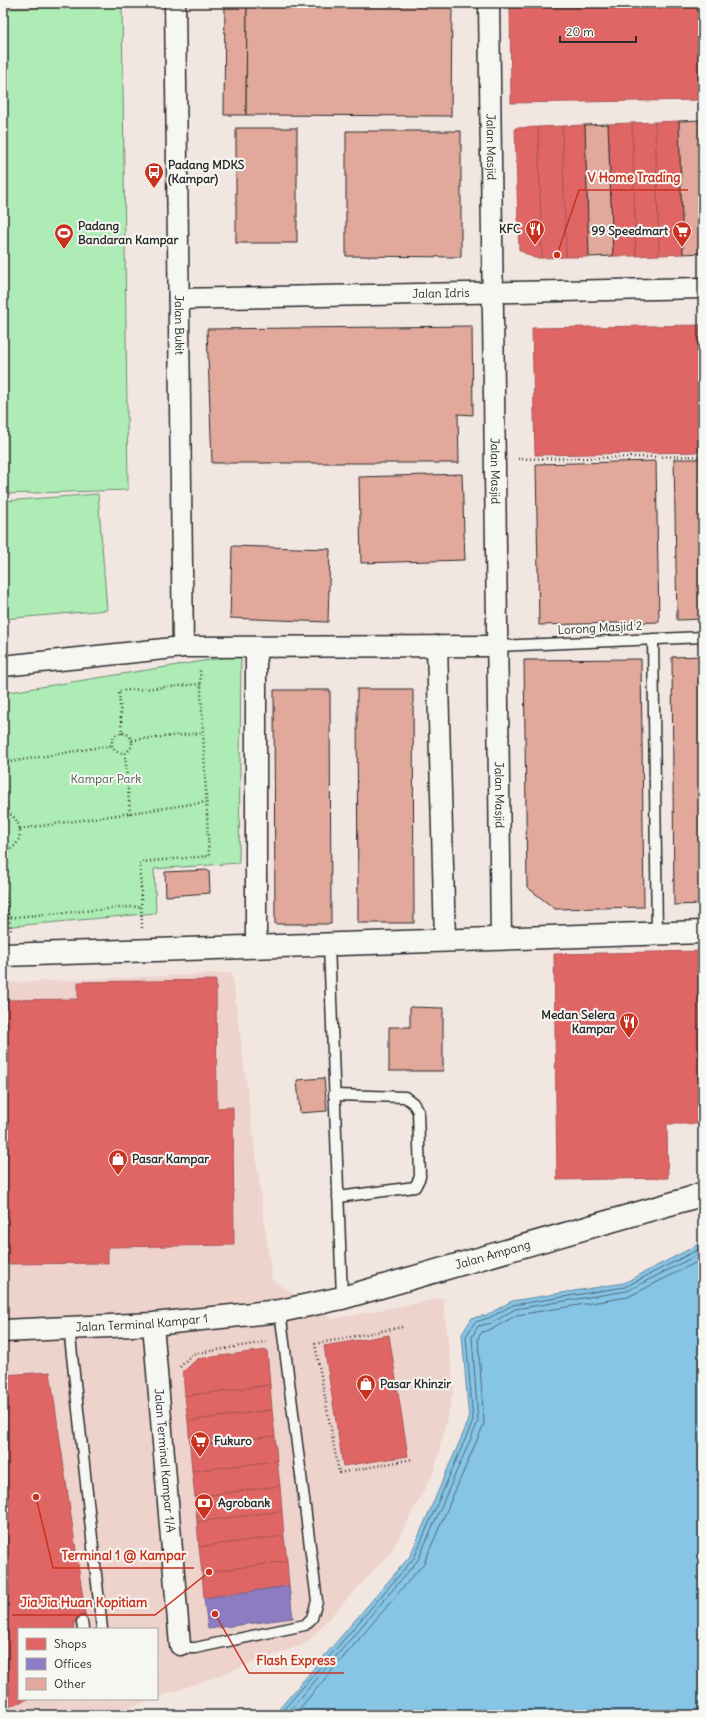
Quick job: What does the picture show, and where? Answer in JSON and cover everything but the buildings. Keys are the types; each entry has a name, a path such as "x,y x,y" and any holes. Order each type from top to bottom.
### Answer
{"street":[{"name":"Jalan Bukit","path":"175,3 179,299 191,647"},
{"name":"Jalan Masjid","path":"489,3 501,938"},
{"name":"Jalan Idris","path":"179,299 703,288"},
{"path":"437,646 445,940"},
{"path":"3,666 191,647 498,646"},
{"path":"256,647 256,947"},
{"path":"8,954 703,932"},
{"name":"Jalan Ampang","path":"280,1311 342,1298 691,1198 703,1193"},
{"name":"Jalan Terminal Kampar 1","path":"3,1331 152,1324 280,1311"},
{"name":"Jalan Terminal Kampar 1/A","path":"152,1324 180,1645"}],"lane":[{"name":"Lorong Masjid 2","path":"498,646 703,637"},
{"path":"653,639 657,934"},
{"path":"329,944 342,1298"},
{"path":"334,1095 404,1097 413,1103 418,1111 420,1177 415,1187 406,1190 338,1198"},
{"path":"180,1645 185,1648 195,1648 305,1625 312,1618 317,1601 280,1311"},
{"path":"69,1328 102,1628"}],"path":[{"path":"495,460 703,456"},
{"path":"143,950 140,862 209,856 201,684 191,647"},
{"path":"122,734 119,692 201,684"},
{"path":"132,740 203,733"},
{"path":"125,753 116,751 113,745 116,736 122,734 128,735 132,740 132,746 125,753 130,814"},
{"path":"3,763 113,745"},
{"path":"20,829 206,802"},
{"path":"3,811 15,817 20,829 17,842 12,848 3,851"},
{"path":"3,878 9,917 8,954"},
{"path":"3,918 142,906"},
{"path":"402,1327 315,1344 339,1473 414,1459"},
{"path":"177,1370 192,1354 284,1339"}],"shaded area":[{"path":"232,973 272,1280 332,1319 443,1298 454,1388 435,1470 391,1552 305,1644 158,1698 158,1628 18,1628 18,1700 151,1700 109,1715 3,1715 3,983"}],"green space":[{"name":"Padang Bandaran Kampar","path":"122,5 128,490 3,494 3,9"},
{"path":"98,494 107,610 3,619 3,501"},
{"name":"Kampar Park","path":"241,655 239,863 154,869 156,913 3,927 3,693"}],"water":[{"path":"703,1242 703,1715 274,1715 410,1556 469,1420 462,1334 472,1318 487,1315 512,1301 624,1283"}],"place":[{"name":"Padang MDKS (Kampar)","path":"154,189"},
{"name":"KFC","path":"535,246"},
{"name":"99 Speedmart","path":"682,248"},
{"name":"Padang Bandaran Kampar","path":"64,250"},
{"name":"V Home Trading","path":"557,255"},
{"name":"Medan Selera Kampar","path":"629,1039"},
{"name":"Pasar Kampar","path":"118,1176"},
{"name":"Pasar Khinzir","path":"366,1401"},
{"name":"Fukuro","path":"200,1458"},
{"name":"Terminal 1 @ Kampar","path":"36,1497"},
{"name":"Agrobank","path":"204,1520"},
{"name":"Jia Jia Huan Kopitiam","path":"209,1572"},
{"name":"Flash Express","path":"215,1614"}]}
